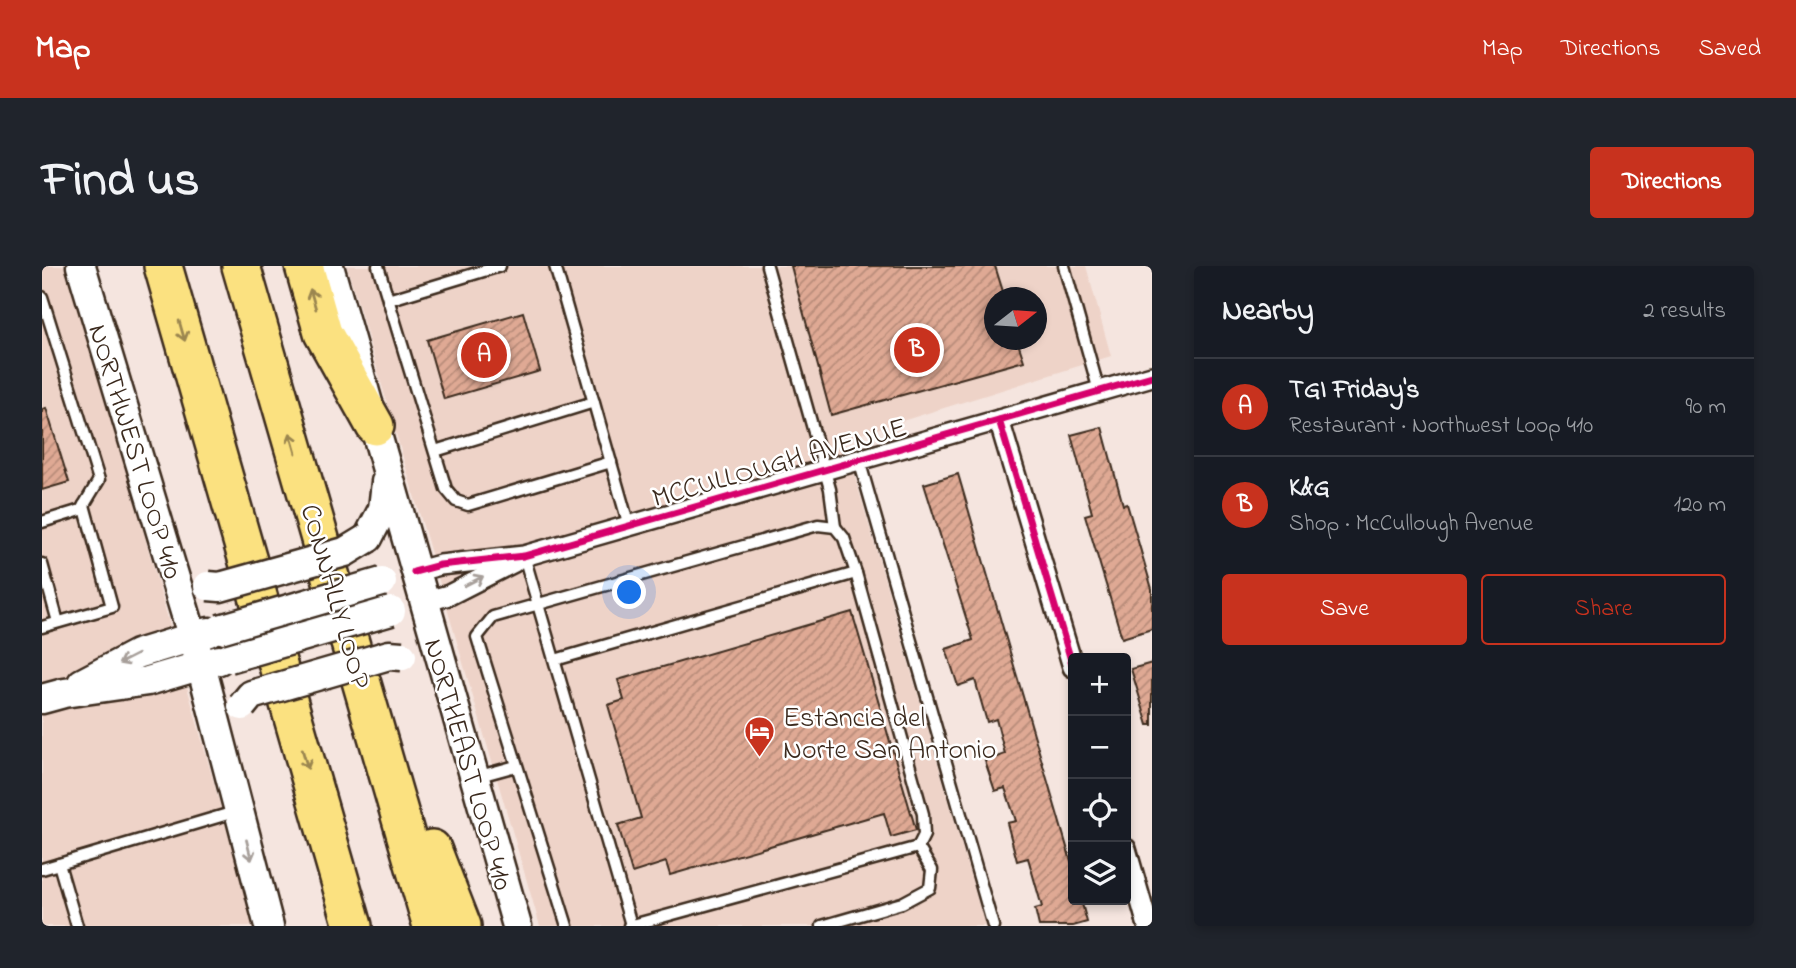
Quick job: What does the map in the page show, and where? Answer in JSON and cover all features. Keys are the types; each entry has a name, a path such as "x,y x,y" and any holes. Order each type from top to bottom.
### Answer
{"highway":[{"path":"163,266 353,926"},
{"name":"CONNALLY LOOP","path":"241,266 432,926"},
{"path":"304,266 323,332 375,426"},
{"path":"372,720 423,826 462,926"},
{"path":"319,807 336,926"}],"main road":[{"name":"NORTHWEST LOOP 410","path":"81,266 193,637"},
{"path":"329,266 423,602"},
{"path":"168,551 208,586 220,587 345,552 368,538 383,509 387,473"},
{"name":"MCCULLOUGH AVENUE","path":"53,696 137,654 414,572"},
{"name":"MCCULLOUGH AVENUE","path":"53,696 148,681 423,602"},
{"name":"NORTHEAST LOOP 410","path":"423,602 517,926"},
{"path":"193,637 269,926"},
{"path":"232,784 236,715 251,695 389,655 402,656 422,666 451,697"}],"street":[{"name":"MCCULLOUGH AVENUE","path":"414,572 440,565 524,556 1152,376"},
{"path":"999,420 1069,653"},
{"name":"MCCULLOUGH AVENUE","path":"423,602 449,594 524,556"},
{"path":"1131,866 1148,926"}],"lane":[{"path":"378,266 446,489 456,501 468,505 611,462"},
{"path":"388,300 500,266"},
{"path":"555,266 629,526"},
{"path":"524,556 630,926 918,847 924,835 923,814 856,573 844,538 835,527 831,489 823,470 767,266"},
{"path":"1064,266 1099,391"},
{"path":"42,297 99,480 81,510 42,522"},
{"path":"435,451 594,402"},
{"path":"859,460 993,926"},
{"path":"42,627 112,607 84,505"},
{"path":"567,926 477,637 493,617 818,525 835,527"},
{"path":"42,564 58,622"},
{"path":"555,660 856,573"},
{"path":"475,778 516,766"},
{"path":"42,869 239,811"},
{"path":"822,926 902,902 930,888 932,870 918,847"},
{"path":"59,864 77,926"}],"shaded area":[{"path":"42,266 69,266 254,926 42,926"},
{"path":"347,266 1086,266 1111,356 844,439 985,926 540,926"}],"building":[{"path":"791,266 995,266 1002,287 984,287 984,350 1020,350 1024,361 831,415"},
{"path":"523,312 540,371 444,399 427,340"},
{"path":"46,408 69,482 42,490 42,409"},
{"path":"1102,427 1123,505 1127,504 1152,589 1152,629 1122,638 1085,515 1092,513 1071,435"},
{"path":"958,474 1068,851 1068,905 1082,905 1087,922 1073,926 1039,926 1035,909 1042,907 1028,858 1017,861 1007,823 1016,821 1005,788 995,791 985,761 1005,754 996,719 987,722 975,680 958,686 946,649 973,640 924,484"},
{"name":"Estancia del Norte San Antonio","path":"852,612 916,830 891,837 884,813 670,875 666,862 632,873 618,825 641,818 608,705 624,700 618,680"},
{"path":"1152,663 1152,725 1148,725 1131,669"}],"cycle path":[{"path":"414,572 440,565 524,556 1152,376"},
{"path":"999,420 1069,653"}],"place":[{"name":"K&G","path":"917,350"},
{"name":"TGI Friday's","path":"484,355"},
{"name":"Estancia del Norte San Antonio","path":"760,759"}]}
